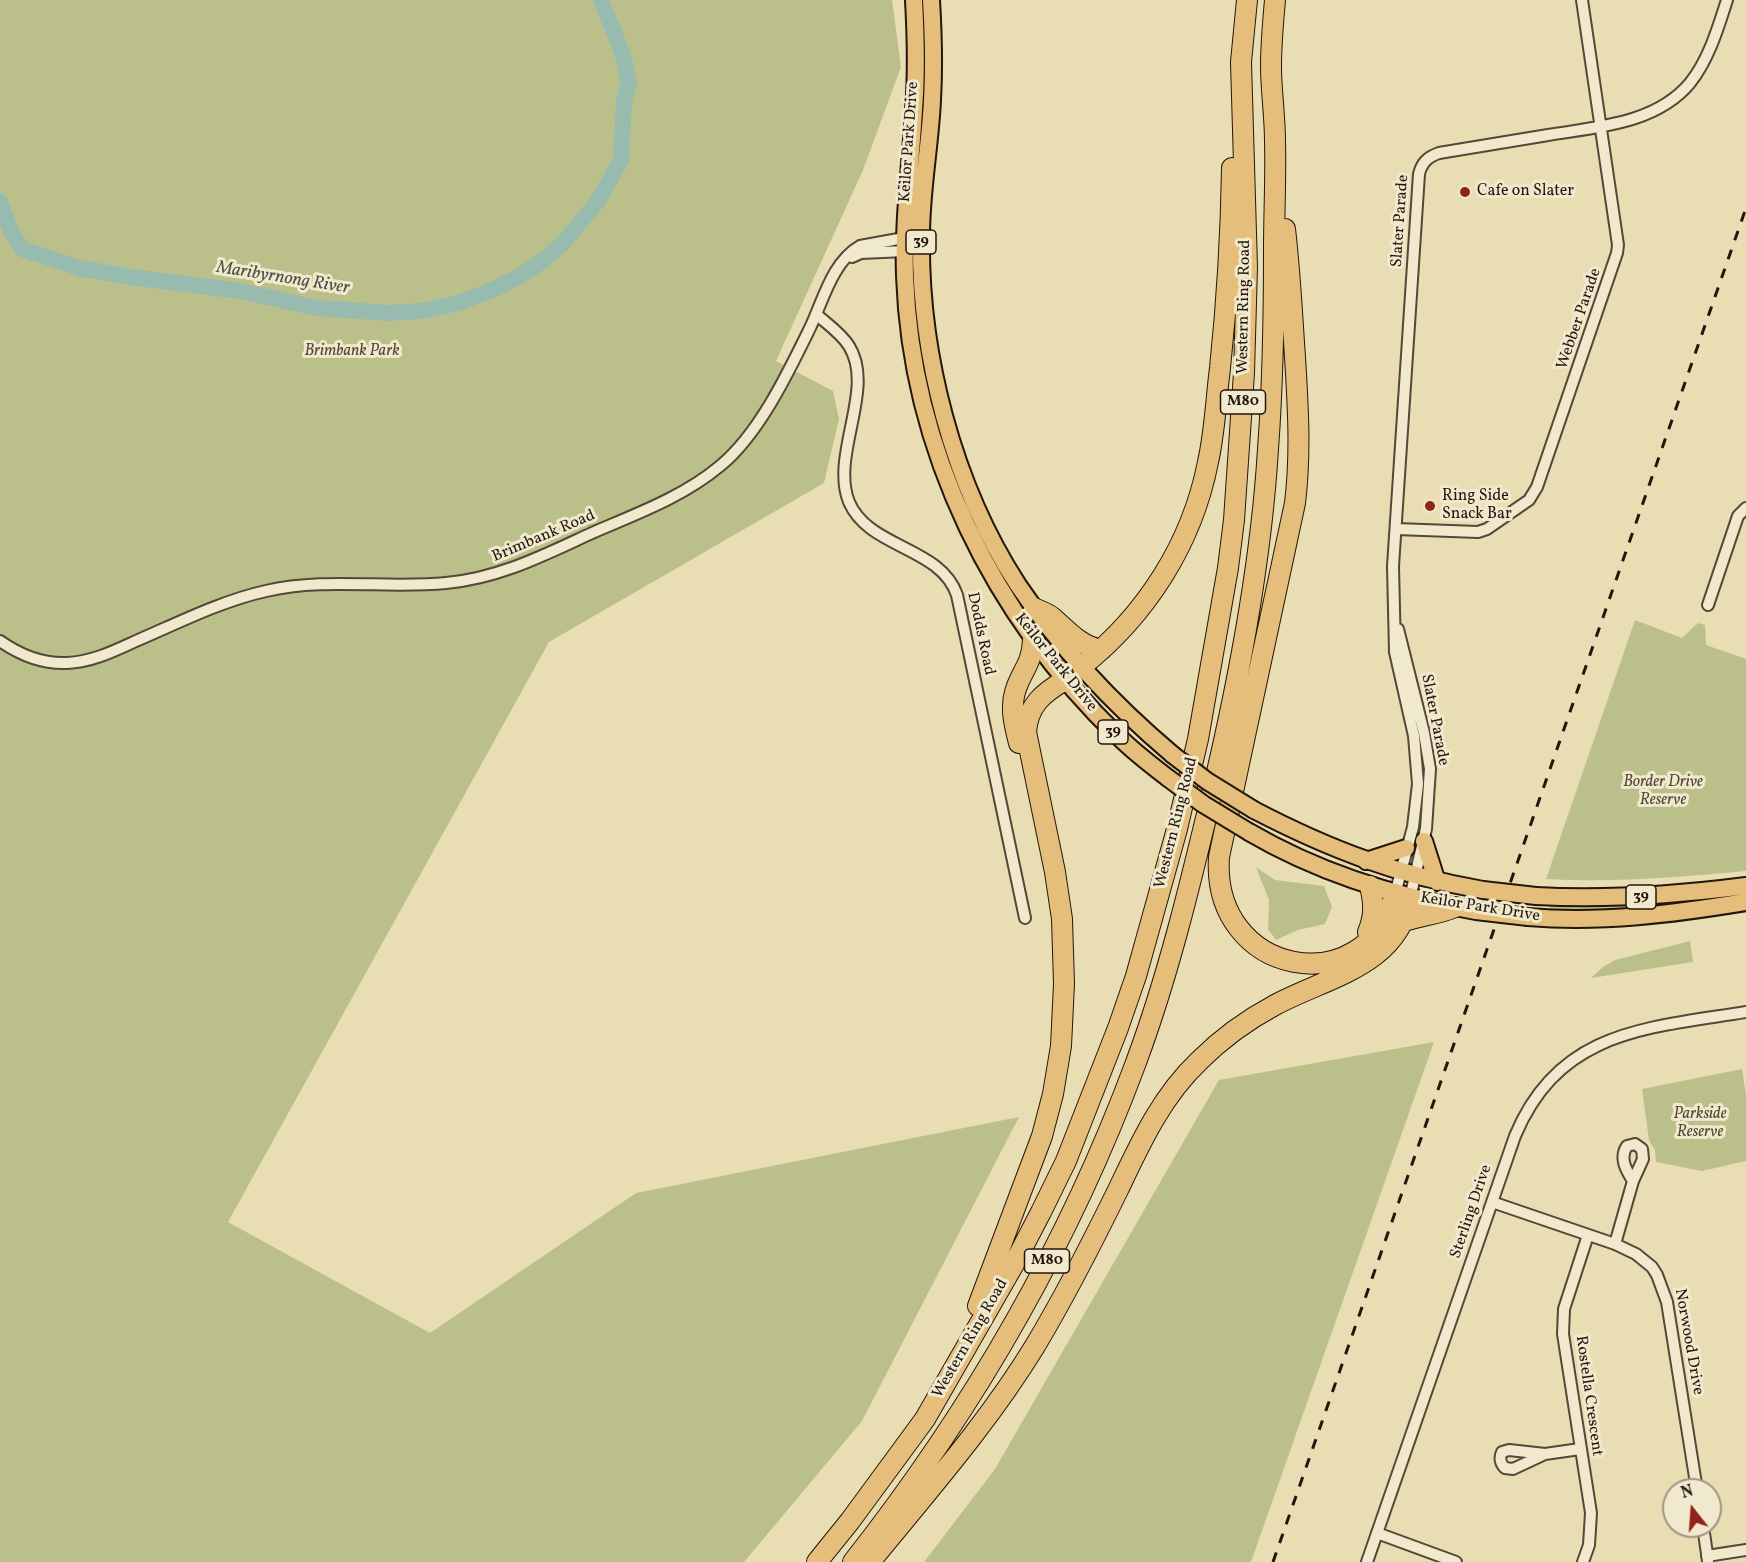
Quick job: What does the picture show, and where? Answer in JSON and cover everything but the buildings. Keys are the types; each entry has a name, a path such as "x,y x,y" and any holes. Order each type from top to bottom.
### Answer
{"highway":[{"name":"Western Ring Road","path":"817,1562 925,1419 1014,1264 1041,1212 1066,1161 1136,976 1177,829 1198,740 1228,568 1242,424 1247,267 1241,62 1246,0"},
{"name":"Western Ring Road","path":"853,1562 932,1457 966,1406 1031,1292 1087,1180 1119,1107 1136,1062 1179,928 1234,691 1247,626 1263,512 1274,318 1275,140 1271,64 1275,0"},
{"path":"1082,666 1130,621 1164,576 1191,523 1207,469 1227,303 1233,144 1241,62"},
{"path":"1275,140 1290,270 1299,430 1298,483 1219,857 1218,876 1225,905 1233,922 1247,938 1271,955 1299,963 1322,962 1341,956 1361,945 1380,926 1406,885"},
{"path":"1034,608 1051,615 1065,631 1083,645 1101,650"},
{"path":"1033,640 1031,659 1015,692 1013,711 1024,763 1048,841"},
{"path":"947,1380 1022,1193 1042,1136 1053,1094 1062,1039 1064,957 1059,895 1028,744 1027,722 1039,698 1065,680"},
{"path":"870,1562 1012,1382 1036,1345 1075,1275 1152,1122 1180,1080 1213,1047 1255,1016 1365,963 1391,942 1408,910 1406,885"},
{"path":"1361,945 1371,926 1374,913 1371,886"},
{"path":"1402,922 1438,914 1450,907"}],"main road":[{"name":"Keilor Park Drive","path":"914,0 915,91 907,179 910,242 910,337 921,395 942,465 973,540 992,576 1033,640 1065,680 1121,739 1203,804 1249,832 1308,862 1371,886 1437,882 1536,896 1621,898 1693,893 1746,886"},
{"name":"Keilor Park Drive","path":"931,0 932,100 910,242 938,394 957,456 981,517 998,551 1034,608 1082,666 1125,713 1207,781 1254,810 1321,843 1366,861 1406,885 1450,907 1528,917 1592,920 1666,914 1746,902"},
{"path":"1065,680 1082,666"},
{"path":"1424,841 1437,882"},
{"path":"1366,861 1406,848"}],"street":[{"name":"Webber Parade","path":"1396,529 1478,532 1486,530 1533,495 1616,260 1618,245 1582,0"},
{"name":"Slater Parade","path":"1406,885 1406,848 1416,808 1419,773 1414,736 1395,651 1393,566 1421,167 1431,156 1440,153 1601,127 1652,112 1671,101 1690,83 1714,39 1727,0"},
{"name":"Brimbank Road","path":"0,641 15,651 36,659 56,663 77,662 103,655 228,602 276,588 324,583 443,584 509,571 670,498 719,467 743,444 762,416 842,262 861,246 910,242"},
{"name":"Dodds Road","path":"816,314 846,341 856,362 857,387 843,474 846,492 857,518 874,531 932,564 947,578 957,595 1024,918"},
{"path":"1708,605 1738,516 1746,508"},
{"name":"Slater Parade","path":"1395,620 1404,647 1429,756 1430,792 1424,841 1406,885"},
{"name":"Sterling Drive","path":"1367,1562 1515,1136 1527,1111 1550,1080 1572,1060 1597,1045 1633,1031 1746,1015"},
{"path":"1615,1244 1632,1181"},
{"name":"Norwood Drive","path":"1492,1202 1615,1244 1636,1254 1652,1267 1666,1294 1695,1478"},
{"name":"Rostella Crescent","path":"1583,1562 1589,1545 1591,1513 1563,1334 1564,1309 1588,1235"},
{"path":"1545,1454 1580,1449"},
{"path":"1377,1533 1456,1562"},
{"path":"1705,1538 1708,1559 1746,1550"}],"green space":[{"name":"Brimbank Park","path":"0,0 892,0 901,67 863,170 776,361 833,391 839,419 824,483 549,642 228,1222 430,1333 636,1193 1019,1117 862,1421 744,1562 0,1562"},
{"name":"Border Drive Reserve","path":"1635,620 1682,638 1698,623 1705,625 1706,645 1746,659 1746,871 1621,880 1546,879"},
{"path":"1256,867 1275,880 1324,886 1332,907 1325,924 1298,930 1276,940 1268,929 1269,900"},
{"path":"1746,891 1746,897 1589,914 1550,909 1550,902"},
{"path":"1690,941 1693,962 1591,978 1615,960"},
{"path":"1434,1042 1251,1562 924,1562 995,1469 1219,1080"},
{"name":"Parkside Reserve","path":"1742,1069 1746,1095 1746,1161 1702,1171 1656,1162 1655,1150 1649,1140 1642,1089"}],"waterway":[{"name":"Maribyrnong River","path":"0,201 11,231 22,249 79,268 240,291 317,308 387,313 423,311 458,303 490,291 544,260 563,243 598,201 621,160 624,100 629,84 623,55 601,0"}],"railway":[{"path":"1273,1562 1746,208"}],"place":[{"name":"Cafe on Slater","path":"1465,192"},
{"name":"Ring Side Snack Bar","path":"1430,506"}]}
